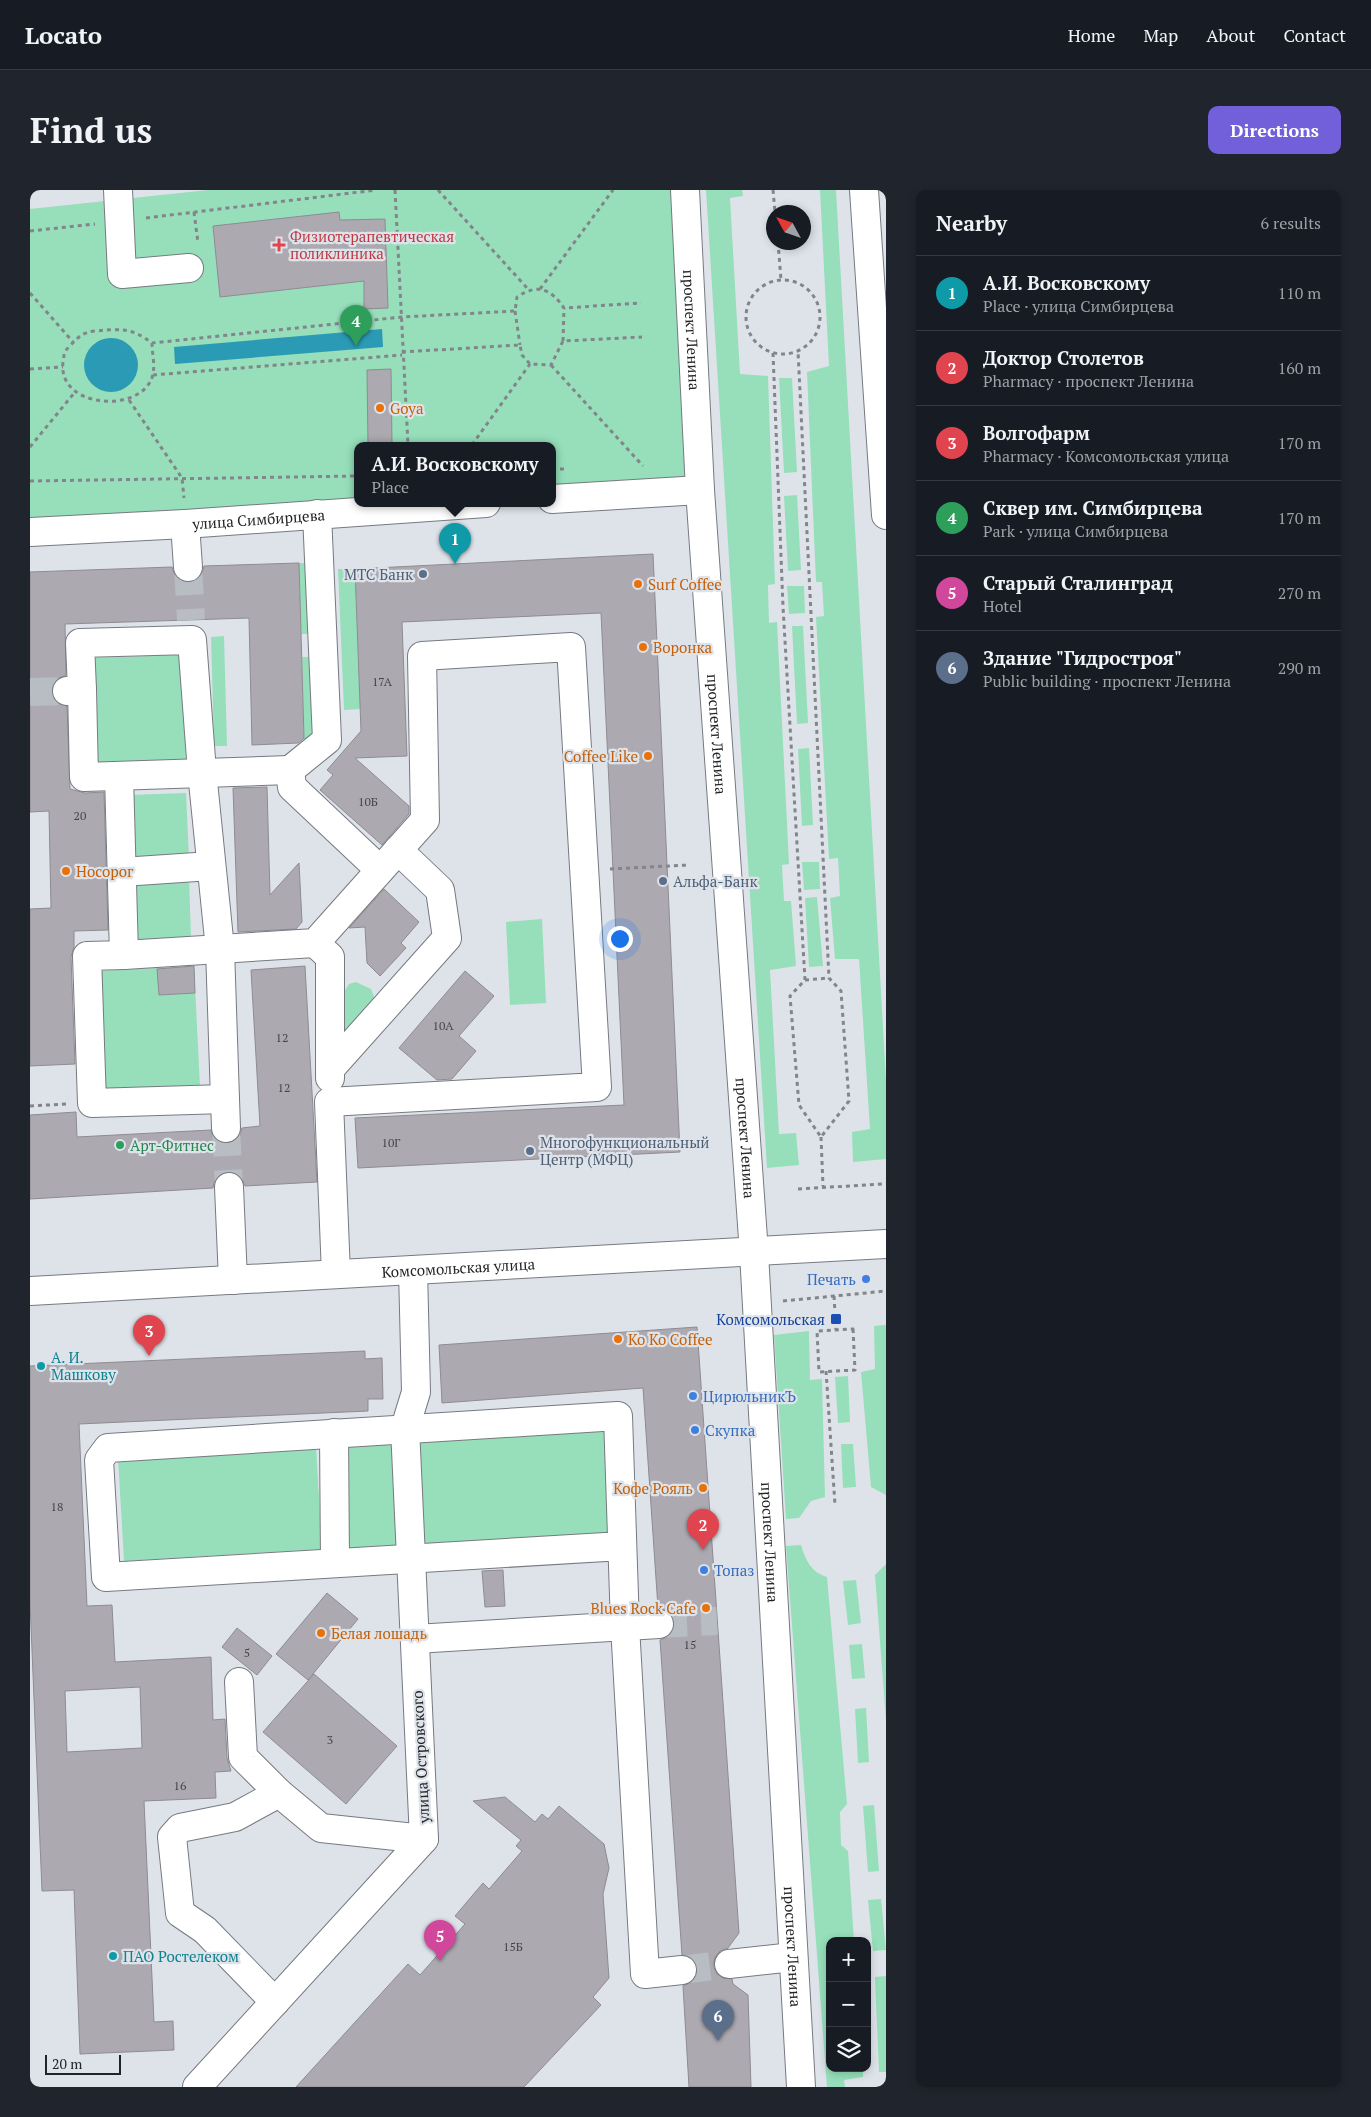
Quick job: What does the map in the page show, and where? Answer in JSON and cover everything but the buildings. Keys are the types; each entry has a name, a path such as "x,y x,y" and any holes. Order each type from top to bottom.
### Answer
{"main road":[{"path":"118,190 122,274 189,268"},
{"name":"проспект Ленина","path":"685,190 700,490 754,1252 801,2087"},
{"path":"864,190 886,516"},
{"path":"556,498 700,490"},
{"name":"улица Симбирцева","path":"30,532 185,524 425,507"},
{"path":"226,1128 220,949 202,772 192,630 80,643 74,691 84,777 202,772 290,770 327,740 317,514"},
{"path":"185,524 188,567"},
{"path":"225,1099 92,1103 87,956 315,943 425,820 422,656 571,647 597,1087 330,1102"},
{"path":"290,770 292,787 389,860 440,890 447,938 330,1069"},
{"path":"119,776 124,955"},
{"path":"122,872 211,866"},
{"path":"315,943 330,957 330,1102 336,1274"},
{"path":"229,1187 233,1280"},
{"name":"Комсомольская улица","path":"30,1291 886,1244"},
{"name":"улица Островского","path":"197,2087 424,1839 405,1428 416,1392 413,1270"},
{"path":"622,1546 106,1577 99,1460 108,1448 618,1416 622,1546 645,1974 682,1970"},
{"path":"334,1433 336,1563"},
{"path":"415,1638 659,1624"},
{"path":"239,1682 242,1757 279,1793 321,1828 424,1839"},
{"path":"275,2002 205,1930 180,1913 172,1837 180,1828 235,1817 279,1793"},
{"path":"729,1964 793,1957"}],"path":[{"path":"30,231 376,190"},
{"path":"395,190 408,442"},
{"path":"438,190 528,289"},
{"path":"540,289 613,190"},
{"path":"773,190 774,205"},
{"path":"779,250 781,280"},
{"path":"781,280 794,281 806,288 814,297 819,309 820,322 816,334 808,344 798,351 786,354 773,353 762,348 748,330 745,319 747,307 752,296 770,282 781,280"},
{"path":"552,365 563,341 564,308 555,294 540,289 528,289 517,297 515,311 522,356 530,364 552,365 645,468"},
{"path":"30,294 74,342"},
{"path":"564,308 641,303"},
{"path":"152,343 153,375 142,391 129,400 93,400 75,392 64,380 62,367 64,351 84,332 122,329 139,333 152,343 402,317 515,311"},
{"path":"563,341 642,337"},
{"path":"153,375 520,345"},
{"path":"798,351 829,978 841,991 849,1101 821,1137"},
{"path":"773,353 783,607 804,980"},
{"path":"474,442 530,364"},
{"path":"30,369 62,367"},
{"path":"30,447 75,392"},
{"path":"129,400 182,478"},
{"path":"30,481 354,476"},
{"path":"584,870 689,865"},
{"path":"823,1186 821,1137 798,1105 790,996 804,980 829,978"},
{"path":"30,1106 92,1103"},
{"path":"798,1189 823,1186 882,1184"},
{"path":"784,1301 886,1291"},
{"path":"834,1296 836,1330"},
{"path":"852,1329 855,1370 826,1371 819,1372 817,1331 852,1329"},
{"path":"826,1371 835,1505"}],"green space":[{"path":"208,190 674,190 689,483 556,492 556,442 354,442 354,503 30,520 30,209"},
{"path":"706,190 742,190 743,196 730,198 740,374 768,376 775,584 768,585 769,623 777,622 789,864 782,865 784,901 791,901 796,966 770,970 779,1134 796,1133 799,1165 767,1168"},
{"path":"820,190 836,190 886,1081 886,1159 853,1162 852,1132 870,1129 859,959 835,959 830,898 840,896 838,858 829,859 816,617 824,616 822,582 816,582 807,372 829,366"},
{"path":"779,378 792,378 797,472 784,473"},
{"path":"797,495 801,570 788,571 784,496"},
{"path":"299,563 311,563 314,634 301,634"},
{"path":"338,569 355,569 361,709 344,710"},
{"path":"787,586 804,586 805,613 789,614"},
{"path":"792,626 803,626 808,723 797,724"},
{"path":"224,636 227,746 214,746 211,637"},
{"path":"182,655 186,765 91,769 87,658"},
{"path":"302,657 315,657 318,730 304,743"},
{"path":"809,748 813,825 802,826 798,749"},
{"path":"186,793 189,858 130,860 128,795"},
{"path":"802,862 819,862 820,889 804,890"},
{"path":"189,877 191,939 132,941 130,879"},
{"path":"817,897 823,966 809,967 805,898"},
{"path":"542,919 546,1003 510,1005 506,922"},
{"path":"194,966 200,1087 105,1092 99,971"},
{"path":"356,982 371,989 376,1002 345,1031 343,1028 342,995 349,984"},
{"path":"886,1325 886,1495 871,1487 861,1372 875,1369 874,1326"},
{"path":"809,1331 810,1380 822,1379 825,1497 811,1501 799,1518 786,1519 774,1335"},
{"path":"848,1376 850,1422 838,1423 835,1377"},
{"path":"606,1428 611,1535 420,1545 414,1438"},
{"path":"397,1440 401,1545 345,1548 340,1443"},
{"path":"841,1444 853,1444 856,1487 843,1488"},
{"path":"316,1446 322,1549 124,1561 118,1458"},
{"path":"801,1545 813,1569 827,1577 847,1804 840,1812 841,1845 848,1851 854,1937 826,1937 826,2072 863,2072 863,2077 844,2080 845,2087 827,2087 786,1546"},
{"path":"886,1564 886,1721 875,1575"},
{"path":"856,1580 861,1623 848,1625 843,1581"},
{"path":"862,1644 865,1678 852,1679 849,1645"},
{"path":"866,1708 869,1762 858,1763 855,1709"},
{"path":"874,1805 879,1871 868,1872 863,1806"},
{"path":"881,1899 886,1950 873,1951 868,1900"},
{"path":"886,1976 886,2072 879,2072 875,1977"}],"water":[{"path":"382,329 383,347 175,364 174,347"},
{"path":"106,338 116,338 126,342 134,350 138,365 134,380 126,388 116,392 106,392 96,388 88,380 84,370 84,360 88,350 96,342"}],"tunnel":[{"path":"188,567 191,620"},
{"path":"30,692 67,691"},
{"path":"226,1128 229,1187"},
{"path":"659,1624 717,1621"},
{"path":"682,1970 729,1964"}],"place":[{"name":"Физиотерапевтическая поликлиника","path":"279,245"},
{"name":"Сквер им. Симбирцева","path":"356,346"},
{"name":"Goya","path":"380,408"},
{"name":"А.И. Восковскому","path":"455,564"},
{"name":"МТС Банк","path":"423,574"},
{"name":"Surf Coffee","path":"638,584"},
{"name":"Воронка","path":"643,647"},
{"name":"Coffee Like","path":"648,756"},
{"name":"Носорог","path":"66,871"},
{"name":"Альфа-Банк","path":"663,881"},
{"name":"Арт-Фитнес","path":"120,1145"},
{"name":"Многофункциональный Центр (МФЦ)","path":"530,1151"},
{"name":"Печать","path":"866,1279"},
{"name":"Комсомольская","path":"836,1319"},
{"name":"Ko Ko Coffee","path":"618,1339"},
{"name":"Волгофарм","path":"149,1356"},
{"name":"А. И. Машкову","path":"41,1366"},
{"name":"ЦирюльникЪ","path":"693,1396"},
{"name":"Скупка","path":"695,1430"},
{"name":"Кофе Рояль","path":"703,1488"},
{"name":"Доктор Столетов","path":"703,1550"},
{"name":"Топаз","path":"704,1570"},
{"name":"Blues Rock Cafe","path":"706,1608"},
{"name":"Белая лошадь","path":"321,1633"},
{"name":"ПАО Ростелеком","path":"113,1956"},
{"name":"Старый Сталинград","path":"440,1961"},
{"name":"Здание \"Гидростроя\"","path":"718,2041"}]}
